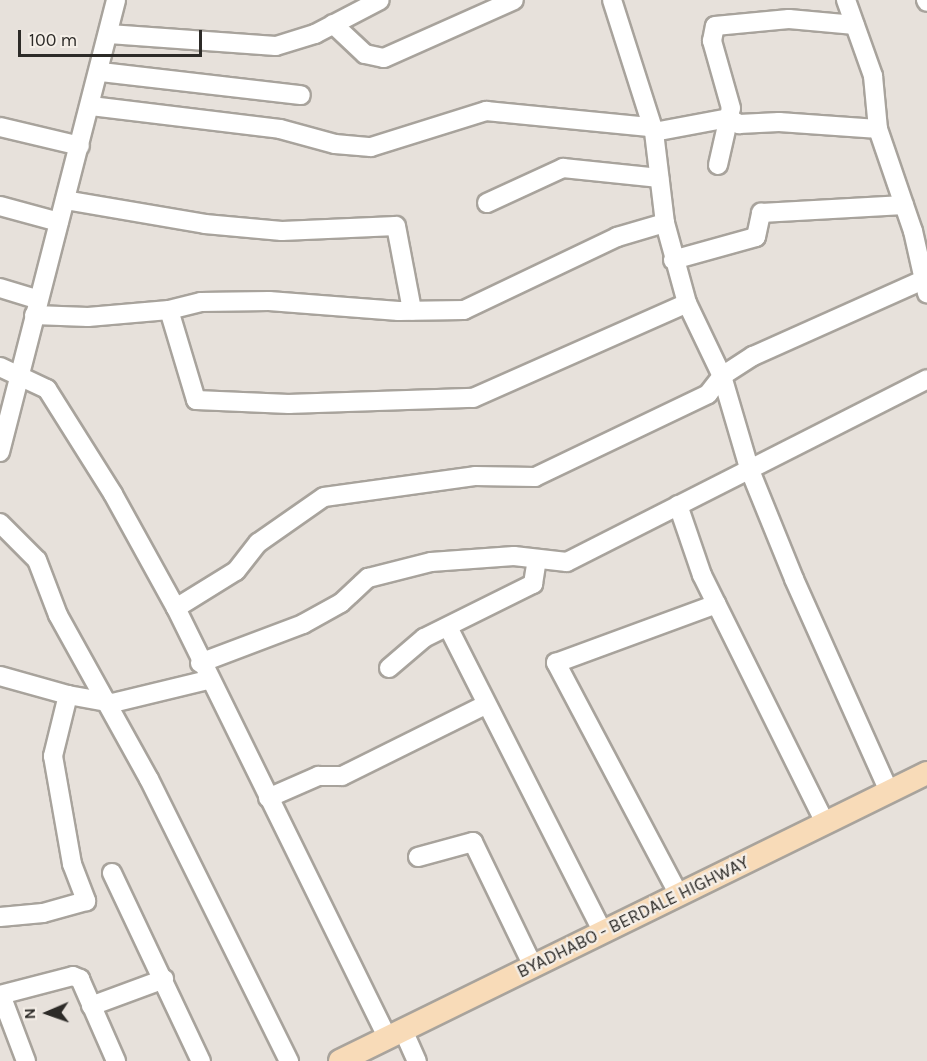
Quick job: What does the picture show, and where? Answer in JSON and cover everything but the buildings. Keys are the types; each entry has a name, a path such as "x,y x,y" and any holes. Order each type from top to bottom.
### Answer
{"main road":[{"name":"BYADHABO - BERDALE HIGHWAY","path":"340,1061 362,1056 395,1034 927,773"}],"street":[{"path":"1,444 35,307 101,72 116,0"},
{"path":"109,34 276,46 333,24 380,0"},
{"path":"333,24 365,54 384,58 514,0"},
{"path":"612,0 651,129 665,224 673,260 687,303 722,376 749,468 889,791"},
{"path":"176,608 236,571 258,543 324,496 475,476 535,477 708,393 722,376 811,327 924,287 921,245 904,205 878,129 873,76 846,0"},
{"path":"718,165 729,118 727,85 712,41 715,27 789,19 855,25"},
{"path":"101,72 301,95"},
{"path":"91,106 280,129 335,144 370,147 486,111 651,129 729,118 739,124 779,122 878,129"},
{"path":"0,127 80,146"},
{"path":"487,203 563,168 659,178"},
{"path":"64,200 205,224 282,231 396,226 412,309"},
{"path":"673,260 756,237 761,213 904,205"},
{"path":"0,206 59,222"},
{"path":"0,288 35,307 88,317 169,310 201,302 269,301 464,310 617,237 665,224"},
{"path":"169,310 196,400 288,404 473,398 687,303"},
{"path":"0,367 47,389 65,412 176,608 208,680 268,798 395,1034 417,1061"},
{"path":"200,663 303,624 341,603 368,578 431,562 537,559 567,562 927,379"},
{"path":"678,505 716,604 825,823"},
{"path":"0,523 38,560 58,615 104,703 149,779 289,1061"},
{"path":"389,668 424,638 533,584 537,559"},
{"path":"679,895 556,663 716,604"},
{"path":"448,627 485,705 603,933"},
{"path":"0,675 104,703 208,680"},
{"path":"0,917 64,909 86,901 72,864 53,756 68,695"},
{"path":"268,798 318,776 342,776 485,705"},
{"path":"418,857 473,842 533,966"},
{"path":"112,873 201,1061"},
{"path":"27,1061 0,995 73,976 80,980 116,1061"},
{"path":"91,1006 164,980"}]}
